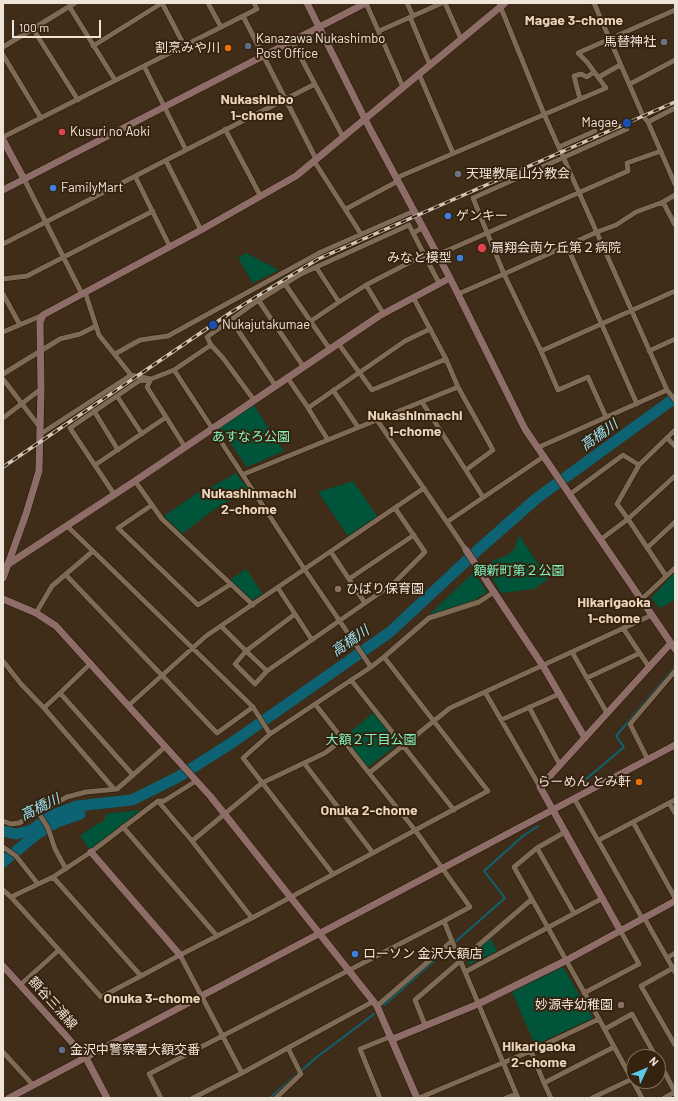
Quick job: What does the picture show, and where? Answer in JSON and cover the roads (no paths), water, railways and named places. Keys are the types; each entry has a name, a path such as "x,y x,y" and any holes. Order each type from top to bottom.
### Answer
{"street":[{"path":"3,47 75,3"},
{"path":"93,46 162,3 184,46"},
{"path":"208,3 220,27"},
{"path":"3,137 257,9 254,3"},
{"path":"307,3 365,119 450,278 525,429 673,646 649,667 540,787"},
{"path":"3,190 366,3 403,87"},
{"path":"407,3 430,65"},
{"path":"379,31 442,3"},
{"path":"445,3 461,39"},
{"path":"594,3 610,38 620,65 630,84 643,116 648,122 675,184"},
{"path":"3,332 43,315 201,230 296,176 501,4 563,158 580,192 667,390 675,400"},
{"path":"69,6 115,80"},
{"path":"346,209 397,180 453,153 606,88 599,77 578,53 675,10"},
{"path":"242,16 315,160 361,234"},
{"path":"33,29 78,100"},
{"path":"292,41 343,137"},
{"path":"3,55 41,118"},
{"path":"630,84 675,60"},
{"path":"599,77 620,65"},
{"path":"144,66 186,150"},
{"path":"580,99 574,76 581,74 587,77 594,72"},
{"path":"419,74 453,153"},
{"path":"3,244 315,84"},
{"path":"648,122 675,108"},
{"path":"226,129 261,197"},
{"path":"606,417 588,377 558,390 504,274 473,198 627,129"},
{"path":"559,147 595,131"},
{"path":"3,140 82,294 86,295 99,335 131,375 151,379"},
{"path":"437,255 628,171 627,163 661,152"},
{"path":"166,161 201,230"},
{"path":"135,176 170,247"},
{"path":"458,294 616,225 636,212 663,202 675,195"},
{"path":"663,202 675,225"},
{"path":"3,279 28,276 153,211"},
{"path":"114,354 140,340 168,336 321,252 414,211"},
{"path":"254,400 223,358 211,345 207,337 258,301 316,267 409,225 439,283"},
{"path":"413,233 422,228"},
{"path":"567,246 637,404"},
{"path":"311,321 366,285 424,255"},
{"path":"316,267 339,302"},
{"path":"7,565 135,481 384,312 450,278"},
{"path":"285,284 329,348"},
{"path":"366,285 384,312"},
{"path":"541,351 675,292"},
{"path":"3,294 20,325"},
{"path":"413,297 446,359 458,387 493,450 466,470"},
{"path":"258,301 303,366"},
{"path":"3,578 26,514 39,471 41,389 40,322 43,315"},
{"path":"231,320 275,385"},
{"path":"3,374 60,339 80,334 96,326"},
{"path":"309,409 308,408 333,390 405,340 430,329"},
{"path":"649,351 675,339"},
{"path":"338,343 358,373 372,390 446,359"},
{"path":"114,494 70,428 139,381 151,379 174,370 211,345"},
{"path":"174,370 244,474 305,570 370,665"},
{"path":"39,435 131,375"},
{"path":"287,377 328,440"},
{"path":"3,379 40,426"},
{"path":"151,379 147,387 165,418 185,447"},
{"path":"244,474 458,387"},
{"path":"3,418 41,389"},
{"path":"333,390 358,428"},
{"path":"537,448 667,390"},
{"path":"117,396 142,434"},
{"path":"422,402 483,497"},
{"path":"94,412 118,450"},
{"path":"95,466 165,418"},
{"path":"377,420 494,592 542,666 585,738"},
{"path":"666,576 618,504 639,466 675,430"},
{"path":"667,438 675,446"},
{"path":"568,494 623,455 639,466"},
{"path":"447,522 543,457"},
{"path":"600,540 628,519 675,476"},
{"path":"135,481 162,519 253,606"},
{"path":"129,705 163,676 192,647 424,488"},
{"path":"152,505 118,528 198,605 231,584"},
{"path":"295,614 246,651 235,664 255,684 267,671 394,583 425,552 395,508"},
{"path":"647,548 675,522"},
{"path":"67,526 254,709 270,732"},
{"path":"349,579 414,536"},
{"path":"36,613 52,586 93,551"},
{"path":"331,552 365,603"},
{"path":"642,599 675,568"},
{"path":"66,575 217,732 254,709"},
{"path":"278,588 312,640"},
{"path":"334,874 243,758 270,732 315,704 370,665 384,657 429,618 479,602 494,592"},
{"path":"3,599 36,613 56,626 92,663 225,814 376,1003 418,1098 531,1051 599,1019"},
{"path":"369,773 450,708 652,615"},
{"path":"221,626 267,671"},
{"path":"623,628 649,667"},
{"path":"572,652 607,713"},
{"path":"587,678 640,654"},
{"path":"3,890 101,997 252,918 488,791 384,657"},
{"path":"3,661 21,684 44,708 114,789"},
{"path":"44,708 92,663"},
{"path":"648,760 630,724 675,671"},
{"path":"350,680 454,810"},
{"path":"485,692 639,964 584,993"},
{"path":"60,693 133,775"},
{"path":"501,720 559,694"},
{"path":"161,1098 150,1074 470,907 415,830 342,740 315,704"},
{"path":"529,707 560,765"},
{"path":"192,841 262,783 325,753 342,740"},
{"path":"9,1098 675,745"},
{"path":"3,821 11,824 19,823 67,797 86,792 117,789 166,746"},
{"path":"304,763 373,853"},
{"path":"11,897 53,877 66,869 158,801 164,800 196,781"},
{"path":"574,798 642,918 646,921 674,970 641,986 675,1046"},
{"path":"599,840 675,800"},
{"path":"158,801 192,841 252,918"},
{"path":"669,803 675,813"},
{"path":"40,815 55,849 66,869"},
{"path":"380,1098 360,1049 478,1004 565,961 675,899 633,822"},
{"path":"123,827 218,936"},
{"path":"565,832 538,848 514,867 626,1068"},
{"path":"3,847 18,859 38,884"},
{"path":"538,848 574,913"},
{"path":"91,852 180,955 242,1073"},
{"path":"53,877 141,976"},
{"path":"465,972 603,898"},
{"path":"425,1025 415,1000 532,899"},
{"path":"444,921 517,1096 506,1098"},
{"path":"193,1098 376,1003 453,943"},
{"path":"20,985 59,950"},
{"path":"667,958 675,953"},
{"name":"額谷三浦線","path":"3,966 86,1058 107,1098"},
{"path":"604,1029 632,1014 652,1049"},
{"path":"544,1083 614,1047"},
{"path":"276,1098 301,1074 288,1048"},
{"path":"531,1051 550,1098"},
{"path":"3,1052 33,1085"},
{"path":"664,1098 675,1092 666,1075"},
{"path":"592,1098 626,1082"},
{"path":"637,1089 642,1098"}],"waterway":[{"name":"高橋川","path":"3,831 16,834 32,830 51,816 77,806 132,800 178,777 233,742 390,632 479,549 537,498 675,398"},
{"path":"585,780 624,747 616,736 675,667"},
{"path":"3,862 37,834 57,822 80,814"},
{"path":"384,1005 505,898 484,871 523,836 538,826"},
{"path":"270,1098 317,1057 374,1014"}],"railway":[{"path":"3,467 230,313 318,259 675,102"}],"place":[{"name":"馬替神社","path":"664,42"},
{"name":"Kanazawa Nukashimbo Post Office","path":"248,46"},
{"name":"割烹みや川","path":"228,48"},
{"name":"Magae","path":"627,123"},
{"name":"Kusuri no Aoki","path":"62,132"},
{"name":"天理教尾山分教会","path":"458,174"},
{"name":"FamilyMart","path":"53,188"},
{"name":"ゲンキー","path":"448,216"},
{"name":"扇翔会南ケ丘第２病院","path":"482,248"},
{"name":"みなと模型","path":"460,258"},
{"name":"Nukajutakumae","path":"213,325"},
{"name":"ひばり保育園","path":"338,589"},
{"name":"らーめん とみ軒","path":"639,782"},
{"name":"ローソン 金沢大額店","path":"355,954"},
{"name":"妙源寺幼稚園","path":"621,1005"},
{"name":"金沢中警察署大額交番","path":"62,1050"}],"district":[{"name":"Magae 3-chome","path":"574,20"},
{"name":"Nukashinbo 1-chome","path":"257,108"},
{"name":"Nukashinmachi 1-chome","path":"415,424"},
{"name":"Nukashinmachi 2-chome","path":"249,502"},
{"name":"Hikarigaoka 1-chome","path":"614,610"},
{"name":"Onuka 2-chome","path":"369,810"},
{"name":"Onuka 3-chome","path":"152,998"},
{"name":"Hikarigaoka 2-chome","path":"539,1054"}],"park label":[{"name":"あすなろ公園","path":"251,437"},
{"name":"額新町第２公園","path":"519,571"},
{"name":"大額２丁目公園","path":"371,740"}]}
